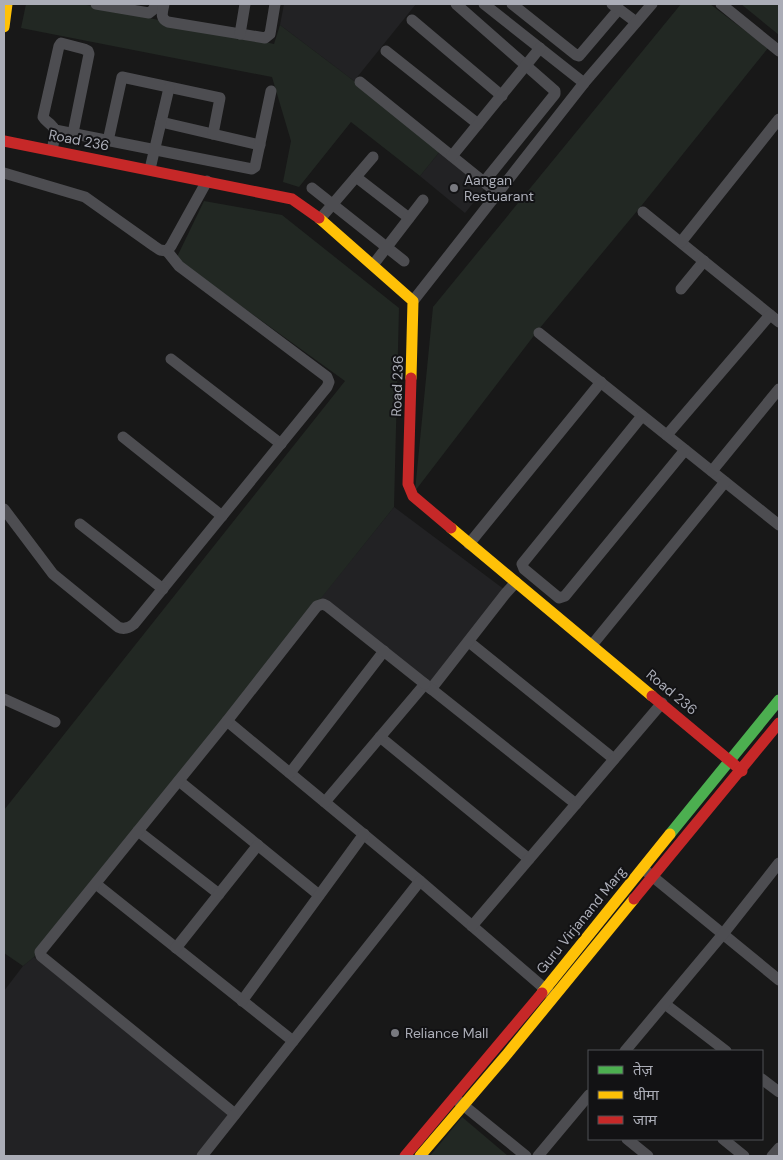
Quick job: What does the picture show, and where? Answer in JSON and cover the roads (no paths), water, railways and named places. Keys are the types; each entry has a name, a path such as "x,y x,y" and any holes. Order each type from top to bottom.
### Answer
{"street":[{"path":"4,27 7,4"},
{"path":"98,4 149,13 154,9 155,4"},
{"path":"164,4 162,17 168,22 265,38 269,37 275,4"},
{"path":"240,34 245,4"},
{"path":"456,4 553,88 555,94 484,182"},
{"path":"484,4 584,83"},
{"path":"512,4 579,56 616,6 636,22"},
{"path":"413,301 584,83 652,4"},
{"path":"721,4 779,51"},
{"path":"412,20 502,96"},
{"path":"52,150 54,126 43,117 59,46 64,44 84,49 89,54 73,133"},
{"path":"452,156 540,48"},
{"path":"386,51 478,124"},
{"path":"108,141 122,77 220,98 213,134"},
{"path":"360,82 498,193"},
{"path":"150,169 168,88"},
{"path":"55,130 249,169 255,167 271,91"},
{"path":"680,242 779,120"},
{"path":"161,122 260,145"},
{"name":"Road 236","path":"4,141 292,198 320,219 413,301 409,488 417,500 742,771"},
{"path":"320,219 373,157"},
{"path":"4,173 85,197 98,205 154,246 160,250 167,251 174,262 328,380 327,387 163,589 134,624 128,628 121,628 61,582 42,561 4,510"},
{"path":"356,177 409,218"},
{"path":"167,251 207,180"},
{"path":"312,188 404,260"},
{"path":"373,265 423,200"},
{"path":"643,212 775,319 667,435"},
{"path":"681,289 704,261"},
{"path":"539,333 779,525"},
{"path":"171,359 281,444"},
{"path":"469,544 601,382"},
{"path":"712,471 779,389"},
{"path":"642,416 522,564 524,569 559,598 565,596 685,450"},
{"path":"123,437 222,516"},
{"path":"592,645 725,482"},
{"path":"80,524 163,589"},
{"path":"325,802 380,738 469,642 516,582"},
{"path":"235,1114 40,954 227,721 314,609 320,604 327,606 576,804"},
{"path":"469,642 614,759"},
{"path":"290,773 384,651"},
{"path":"4,699 55,722"},
{"name":"Guru Virjanand Marg","path":"405,1156 545,989 779,700"},
{"path":"472,926 662,703"},
{"path":"227,721 420,880 555,998"},
{"name":"Guru Virjanand Marg","path":"420,1156 555,998 652,877 742,771 779,723"},
{"path":"380,738 529,859"},
{"path":"179,781 319,895"},
{"path":"138,832 219,894"},
{"path":"242,1001 364,834"},
{"path":"176,948 258,846"},
{"path":"626,1050 723,934 775,876 779,863"},
{"path":"642,869 779,980"},
{"path":"202,1156 420,880"},
{"path":"96,884 293,1041"},
{"path":"665,1004 725,1050"},
{"path":"763,1080 779,1092"},
{"path":"454,1097 526,1156"},
{"path":"538,1156 587,1101"},
{"path":"628,1140 648,1156"},
{"path":"724,1140 744,1156"},
{"path":"772,1156 779,1148"}],"place":[{"name":"Aangan Restuarant","path":"454,188"},
{"name":"Reliance Mall","path":"395,1033"}]}
